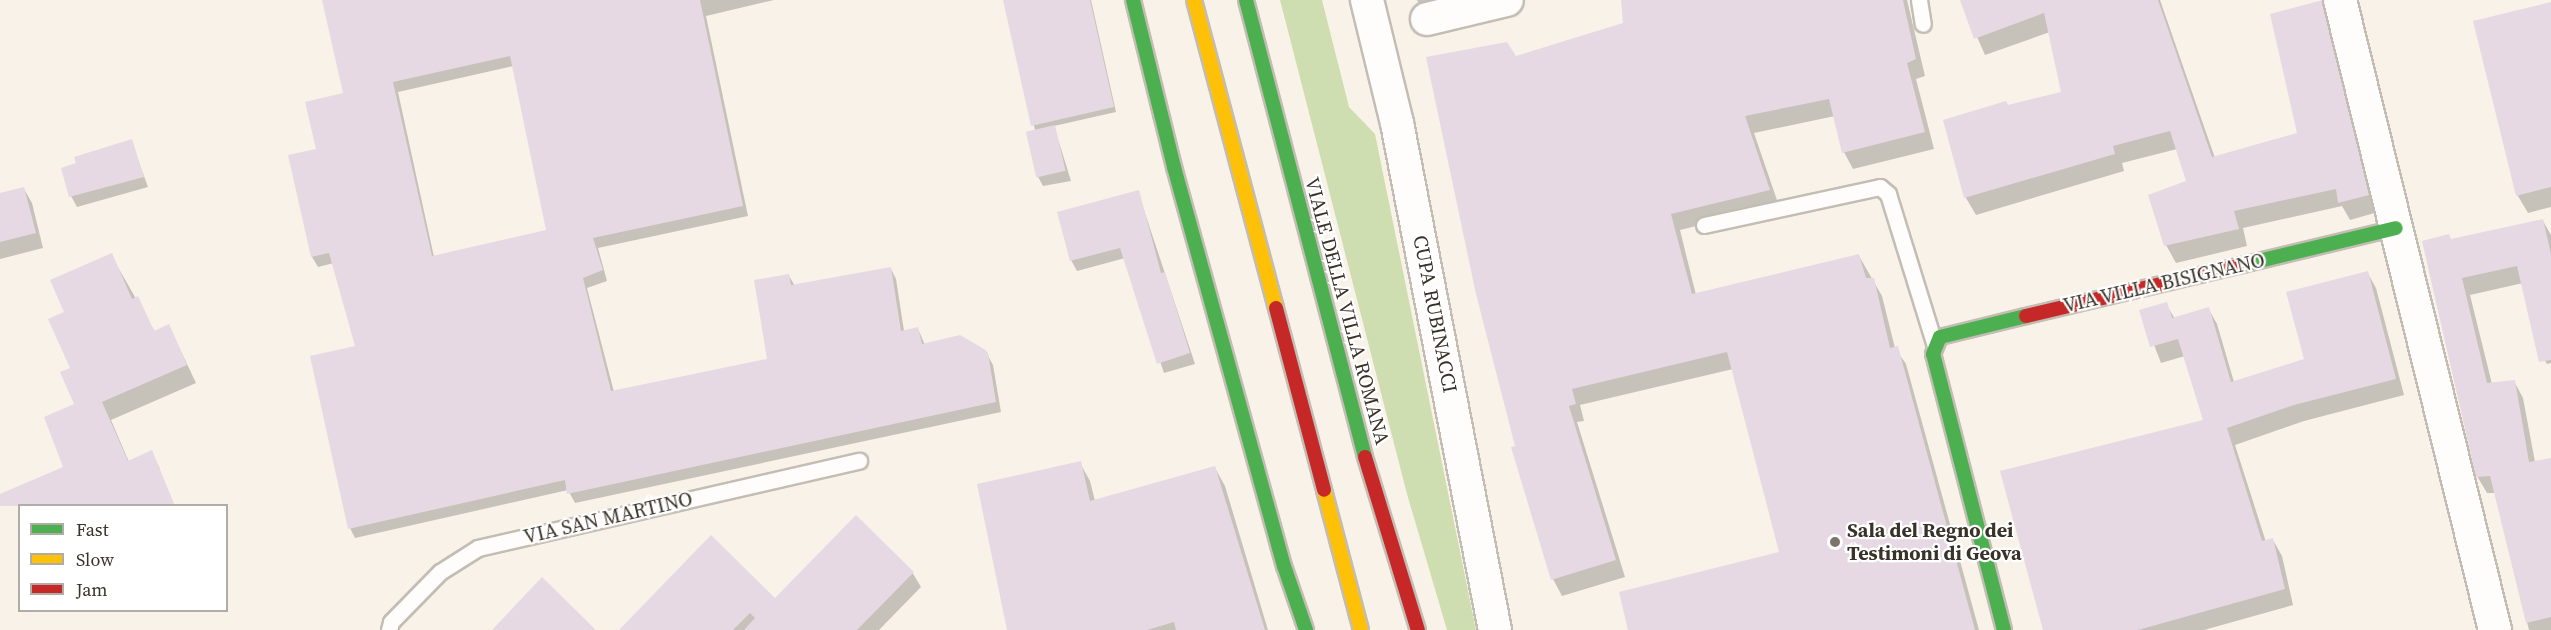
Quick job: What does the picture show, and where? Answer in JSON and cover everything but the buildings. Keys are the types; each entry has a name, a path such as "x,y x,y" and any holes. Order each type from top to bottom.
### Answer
{"street":[{"path":"1133,0 1174,167 1284,566 1306,630"},
{"path":"1194,0 1361,630"},
{"name":"VIALE DELLA VILLA ROMANA","path":"1246,0 1380,515 1417,627"},
{"name":"CUPA RUBINACCI","path":"1367,0 1397,123 1495,630"},
{"path":"1427,19 1507,0"},
{"path":"2343,0 2396,228 2495,630"},
{"name":"VIA VILLA BISIGNANO","path":"1934,343 1945,335 2396,228"},
{"path":"1934,343 1933,354 2004,630"}],"lane":[{"path":"1919,0 1923,24"},
{"path":"1704,225 1880,187 1888,194 1934,343"},
{"name":"VIA SAN MARTINO","path":"389,630 392,621 440,572 478,548 859,461"}],"green space":[{"path":"1280,0 1322,0 1349,107 1375,134 1476,630 1447,630 1407,494"}],"traffic: fast":[{"path":"1133,0 1174,167 1284,566 1306,630"},
{"path":"1246,0 1365,457"},
{"path":"2242,265 2396,228"},
{"path":"2004,630 1933,354 1940,337 2026,316"}],"traffic: slow":[{"path":"1194,0 1276,308"},
{"path":"1324,490 1361,630"}],"traffic: jam":[{"path":"2026,316 2242,265"},
{"path":"1276,308 1324,490"},
{"path":"1365,457 1418,630"}],"place":[{"name":"Sala del Regno dei Testimoni di Geova","path":"1835,542"}]}
